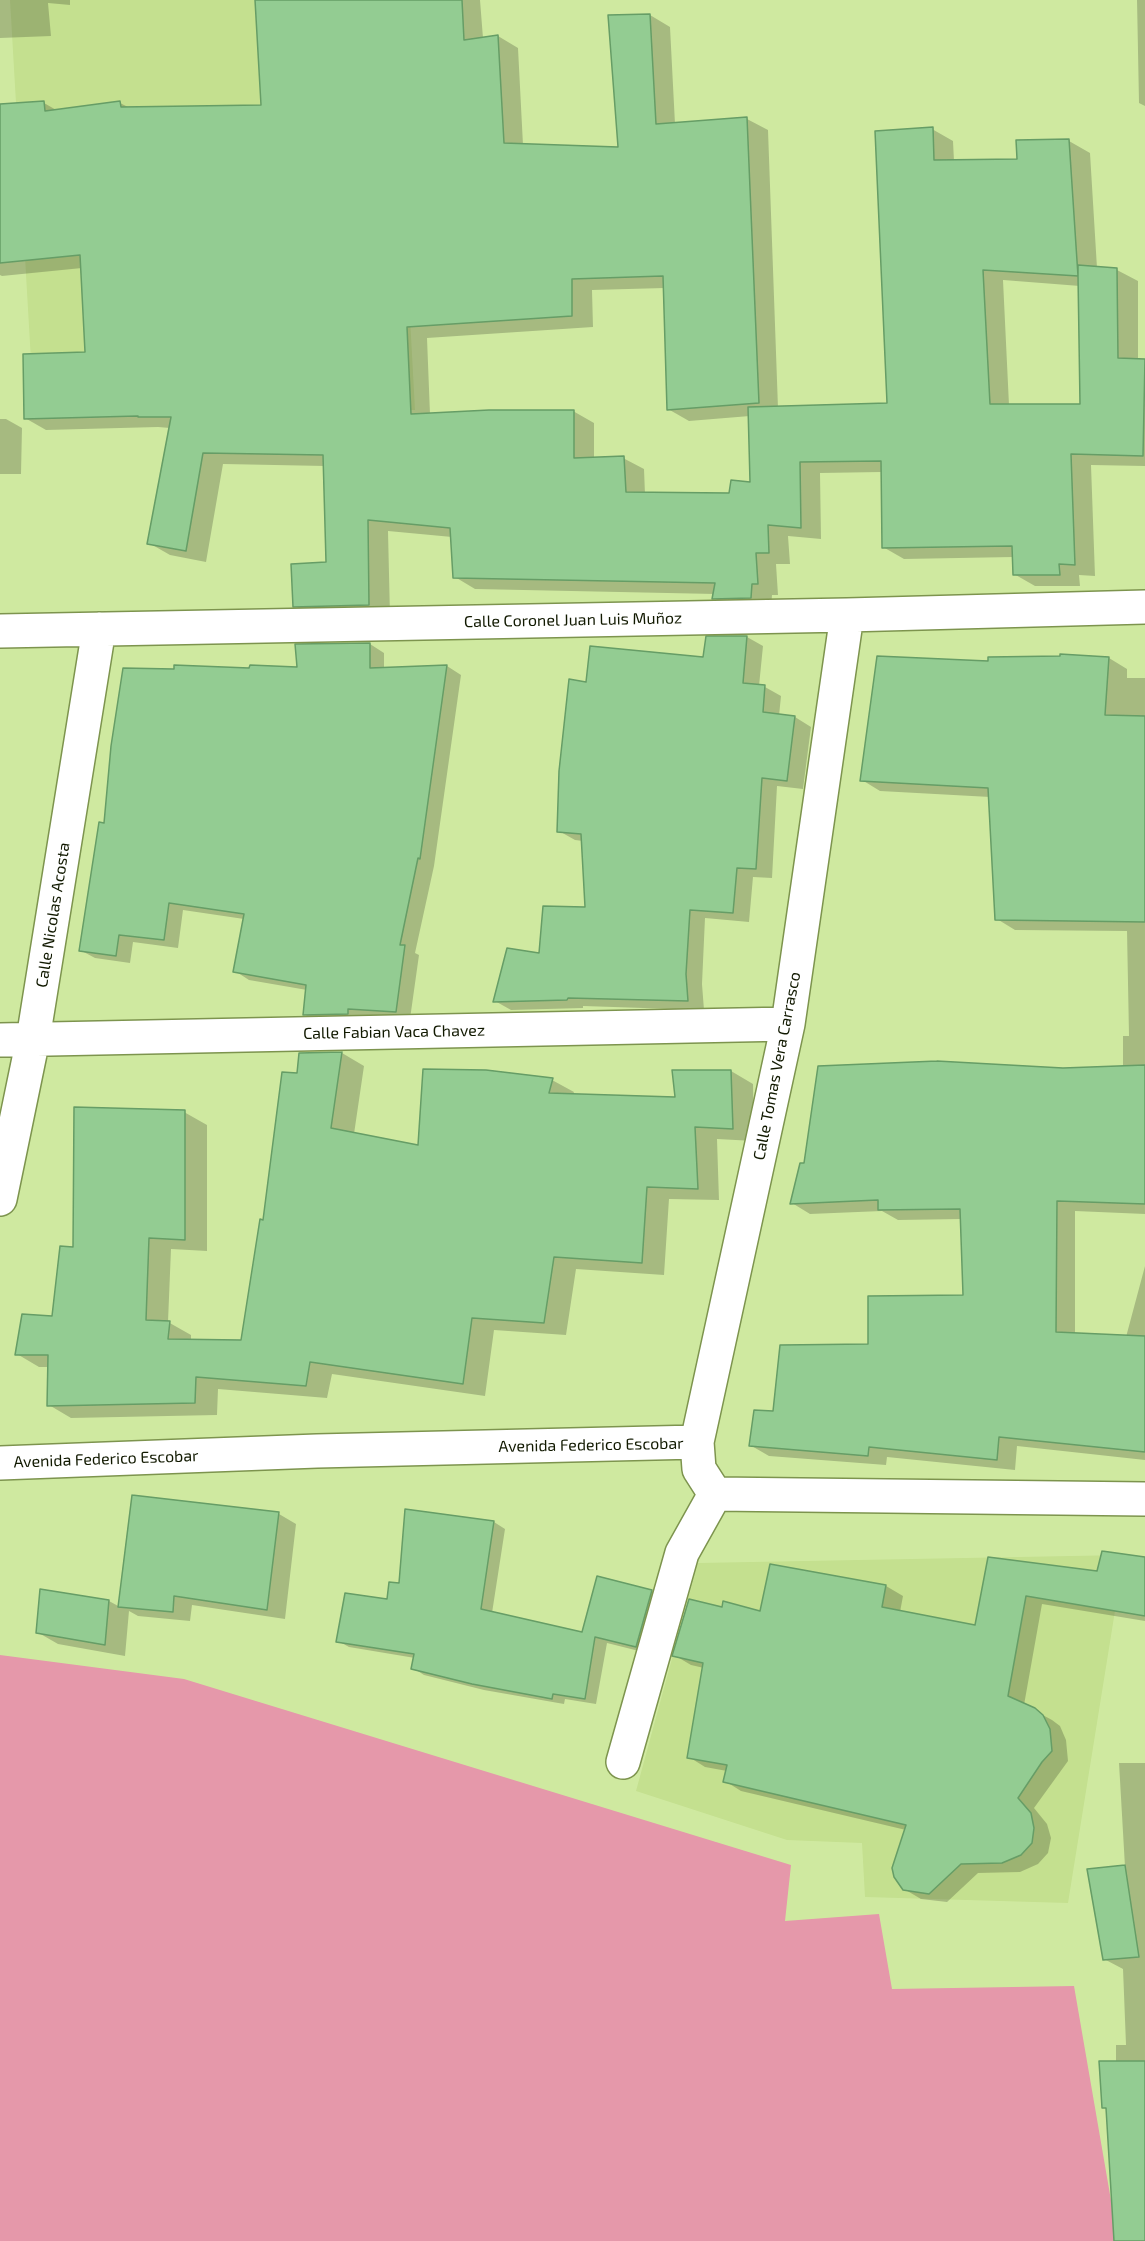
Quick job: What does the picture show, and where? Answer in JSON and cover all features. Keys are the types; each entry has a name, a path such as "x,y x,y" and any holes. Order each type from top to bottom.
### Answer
{"street":[{"name":"Calle Coronel Juan Luis Muñoz","path":"0,631 1145,607"},
{"name":"Calle Tomas Vera Carrasco","path":"697,1442 788,1024 847,615"},
{"name":"Calle Nicolas Acosta","path":"0,1199 33,1039 99,629"},
{"name":"Calle Fabian Vaca Chavez","path":"0,1040 788,1024"},
{"name":"Avenida Federico Escobar","path":"0,1463 317,1451 697,1442 699,1469 715,1494"},
{"path":"622,1762 682,1553 715,1494 1145,1499"}],"shaded area":[{"path":"10,0 393,0 415,410 34,412"},
{"path":"1124,1555 1068,1903 865,1897 862,1843 787,1840 636,1791 698,1563"},
{"path":"0,1655 184,1679 791,1865 785,1921 879,1914 892,1989 1074,1986 1118,2241 0,2241"}],"building":[{"path":"255,0 462,0 464,40 498,35 504,143 618,147 608,15 650,14 656,124 747,117 759,403 667,410 663,276 572,279 572,316 407,327 411,414 489,410 574,410 574,458 624,456 626,492 729,493 731,480 750,482 748,407 887,403 875,131 933,127 934,160 1017,159 1016,140 1069,139 1078,276 1078,265 1117,268 1118,358 1145,359 1143,456 1071,454 1075,565 1059,564 1060,575 1013,575 1012,546 882,548 881,461 800,462 801,528 768,525 769,553 756,553 758,584 752,584 751,598 712,599 715,583 453,578 450,528 368,520 369,605 293,607 291,564 326,562 323,455 203,453 186,551 147,544 171,417 24,419 23,354 85,352 80,255 0,263 0,104 44,101 45,111 120,101 121,107 261,105","holes":["983,270 1078,276 1080,404 990,404"]},
{"path":"706,636 747,636 743,683 765,685 763,712 795,716 787,781 762,778 756,869 737,868 733,913 690,910 686,974 688,1001 568,998 567,1000 493,1002 507,948 539,953 543,906 585,907 581,834 557,832 559,771 569,679 586,682 590,646 703,657"},
{"path":"370,643 370,668 447,665 420,859 418,858 400,945 405,945 396,1012 348,1009 348,1014 303,1015 306,985 233,972 244,914 169,903 164,940 119,935 116,956 79,951 99,822 104,823 111,746 123,668 174,669 174,665 297,667 295,644"},
{"path":"1060,654 1109,657 1105,715 1145,716 1145,922 995,920 988,788 860,781 877,656 988,661 988,657 1060,656"},
{"path":"342,1052 331,1128 418,1145 423,1069 486,1070 553,1078 549,1093 675,1097 672,1070 731,1070 733,1129 695,1127 698,1189 647,1187 642,1263 554,1257 544,1323 472,1318 463,1384 310,1362 306,1386 196,1377 195,1403 47,1406 48,1355 15,1355 22,1314 52,1316 60,1246 73,1247 74,1107 185,1110 185,1240 149,1238 146,1320 170,1321 168,1339 241,1340 260,1219 263,1220 282,1072 297,1073 299,1053"},
{"path":"937,1061 1063,1068 1145,1065 1145,1204 1057,1201 1056,1332 1145,1336 1145,1452 999,1437 997,1460 869,1447 868,1456 749,1446 754,1410 773,1411 780,1345 868,1344 868,1296 963,1295 960,1209 878,1210 878,1200 790,1204 800,1163 804,1163 818,1066"},
{"path":"132,1495 279,1512 267,1610 174,1596 173,1612 118,1607"},
{"path":"405,1509 494,1521 481,1609 582,1632 597,1576 652,1590 636,1647 595,1637 585,1699 553,1694 552,1699 472,1684 411,1669 414,1654 336,1642 345,1593 387,1599 389,1582 399,1583"},
{"path":"1102,1551 1145,1557 1145,1616 1026,1596 1008,1696 1035,1708 1043,1715 1050,1729 1052,1751 1018,1798 1031,1813 1034,1828 1032,1843 1021,1855 1002,1863 961,1864 929,1894 903,1890 894,1877 892,1868 906,1825 723,1782 727,1765 687,1758 703,1663 672,1656 689,1599 722,1607 723,1601 760,1611 770,1564 886,1585 882,1607 975,1625 988,1557 1097,1571"},
{"path":"40,1589 109,1600 105,1645 36,1633"},
{"path":"1125,1865 1139,1957 1103,1960 1087,1869"},
{"path":"1099,2061 1145,2061 1145,2241 1114,2241 1106,2108 1102,2108"}]}
